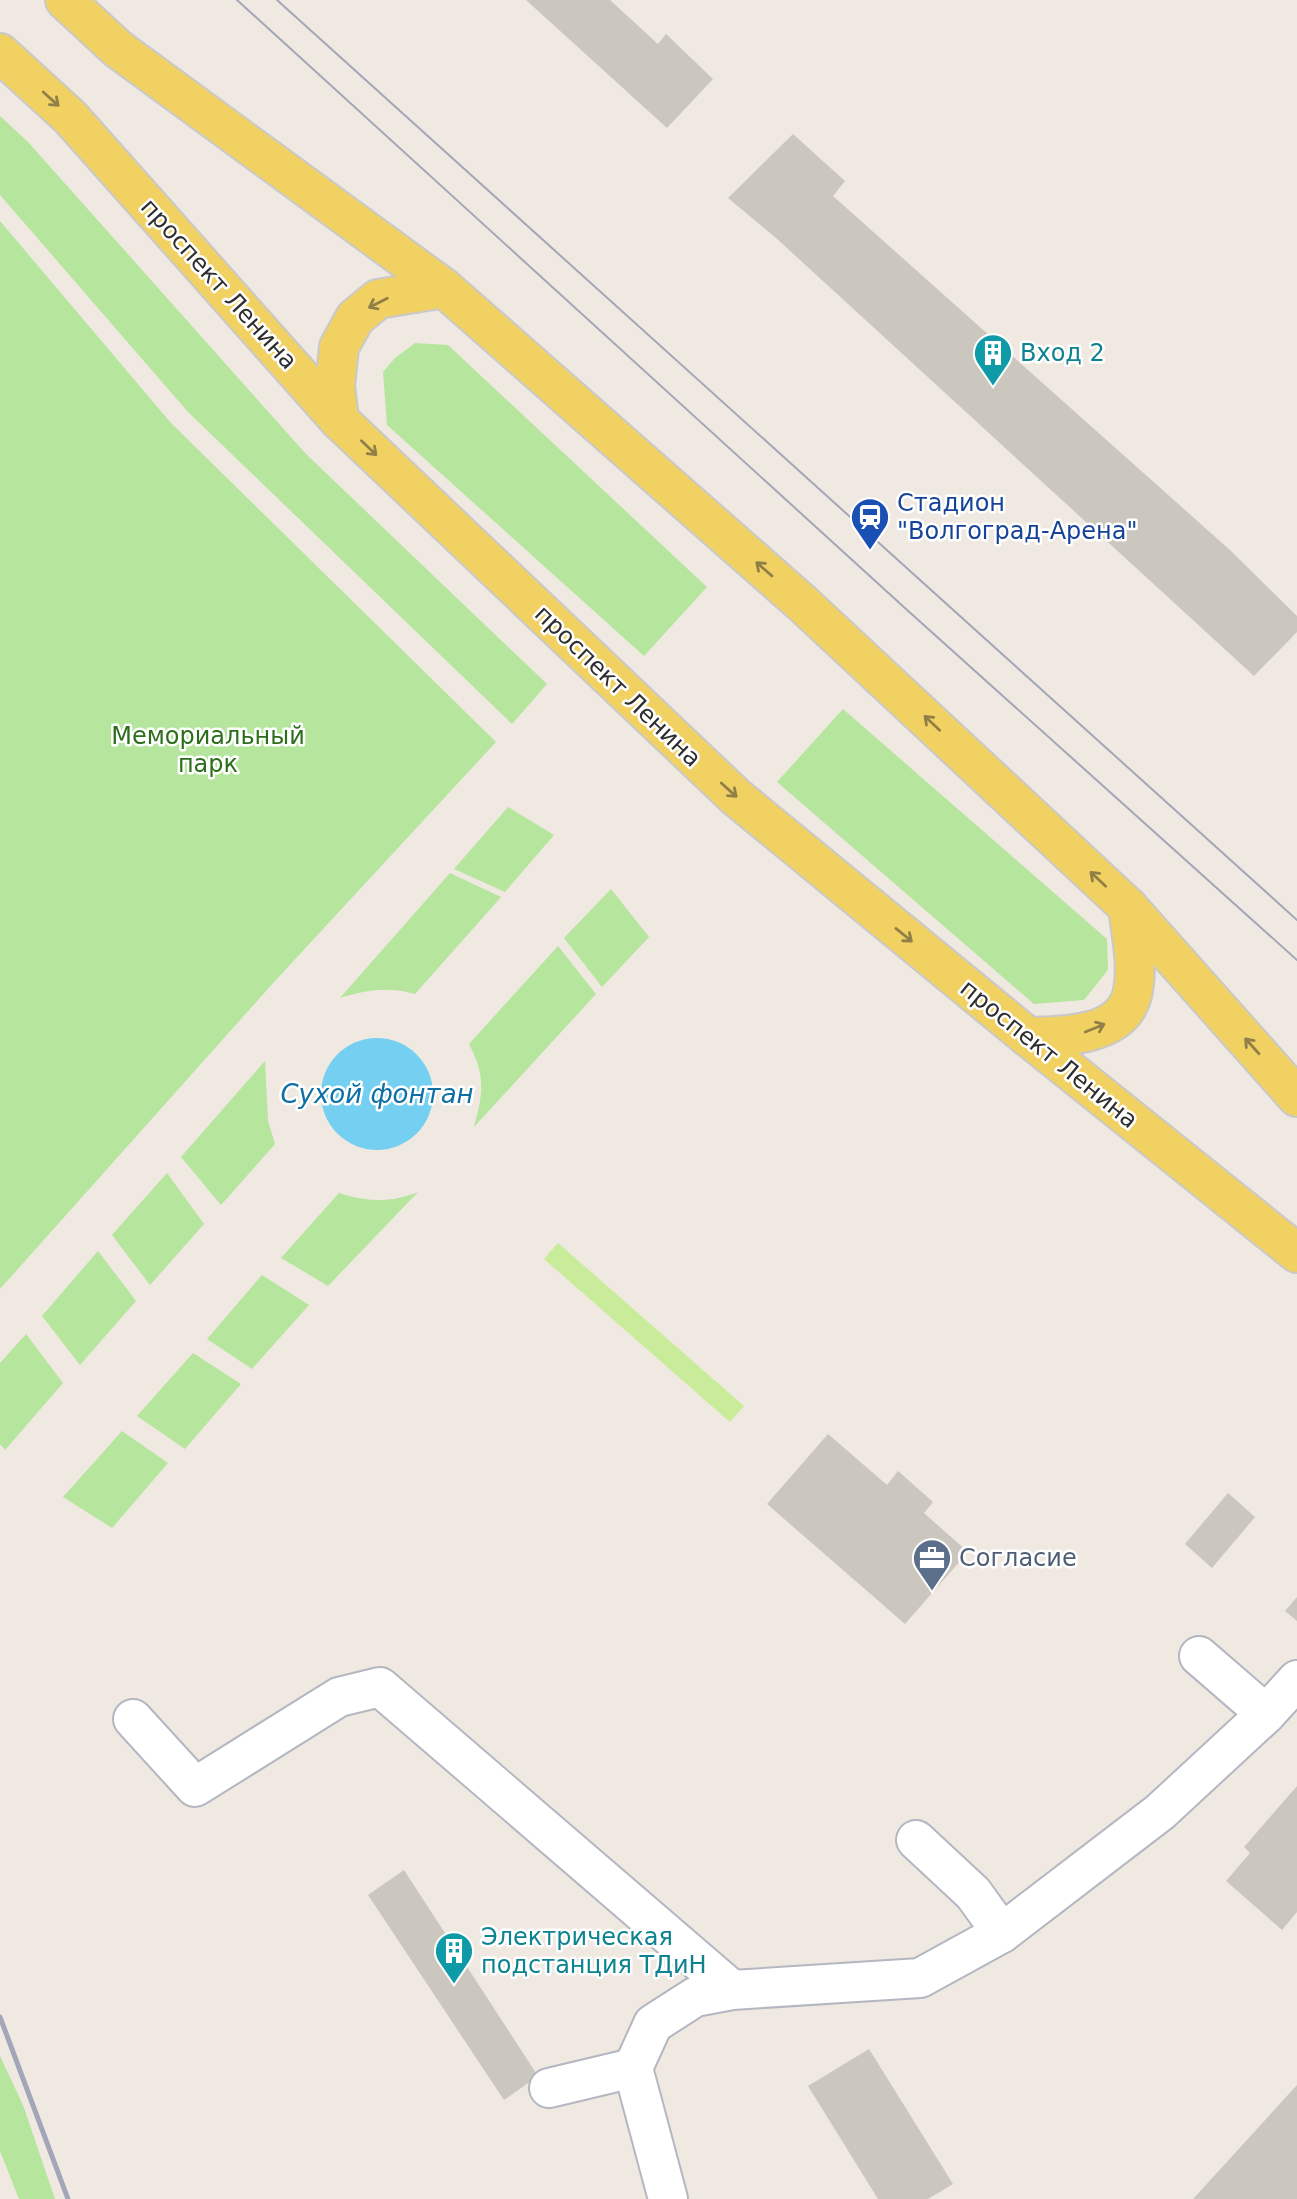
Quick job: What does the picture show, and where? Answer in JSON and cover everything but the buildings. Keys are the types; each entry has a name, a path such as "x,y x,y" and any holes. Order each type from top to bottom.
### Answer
{"main road":[{"path":"65,0 118,49 444,288 851,647 1128,907 1297,1097"},
{"name":"проспект Ленина","path":"0,53 70,117 340,420 736,797 1297,1254"},
{"path":"340,420 335,386 339,346 355,318 378,299 444,288"},
{"path":"1028,1037 1061,1036 1091,1031 1118,1018 1132,996 1134,959 1128,907"}],"lane":[{"path":"1199,1656 1266,1714"},
{"path":"668,2199 633,2068 653,2024 695,1997 732,1990 920,1978 1002,1933 1160,1812 1266,1714 1297,1680"},
{"path":"133,1719 195,1787 339,1697 380,1687 732,1990"},
{"path":"916,1840 973,1893 1002,1933"},
{"path":"549,2088 633,2068"}],"green space":[{"path":"0,116 28,142 306,454 547,684 512,724 188,412 0,195"},
{"name":"Мемориальный парк","path":"0,221 171,423 496,742 274,982 0,1289"},
{"path":"415,343 448,345 707,587 644,656 387,425 383,372 395,358"},
{"path":"843,709 1107,939 1108,970 1084,1000 1034,1004 777,782"},
{"path":"508,807 554,835 505,892 454,869"},
{"path":"450,873 501,897 415,994 378,990 340,998"},
{"path":"611,889 649,937 602,987 564,938"},
{"path":"558,946 596,994 474,1127 481,1085 478,1066 469,1044"},
{"path":"265,1061 268,1121 275,1144 221,1205 181,1157"},
{"path":"167,1173 204,1224 150,1285 112,1235"},
{"path":"418,1192 328,1286 281,1258 339,1193 378,1200"},
{"path":"558,1243 744,1406 730,1422 544,1259"},
{"path":"98,1251 136,1301 80,1365 42,1316"},
{"path":"262,1275 309,1305 252,1369 207,1339"},
{"path":"26,1334 63,1383 5,1450 0,1444 0,1363"},
{"path":"193,1353 241,1384 185,1449 137,1416"},
{"path":"122,1431 168,1463 112,1528 63,1497"},
{"path":"0,2056 23,2105 55,2199 19,2199 0,2151"}],"water":[{"name":"Сухой фонтан","path":"377,1038 398,1042 417,1054 429,1073 433,1094 429,1115 417,1134 398,1146 377,1150 356,1146 337,1134 325,1115 321,1094 325,1073 337,1054 356,1042"}],"tram line":[{"path":"237,0 906,609 1297,960"},
{"path":"277,0 1297,920"}],"railway":[{"path":"0,2017 68,2199"}],"place":[{"name":"Вход 2","path":"993,387"},
{"name":"Стадион \"Волгоград-Арена\"","path":"870,551"},
{"name":"Согласие","path":"932,1592"},
{"name":"Электрическая подстанция ТДиН","path":"454,1985"}]}
